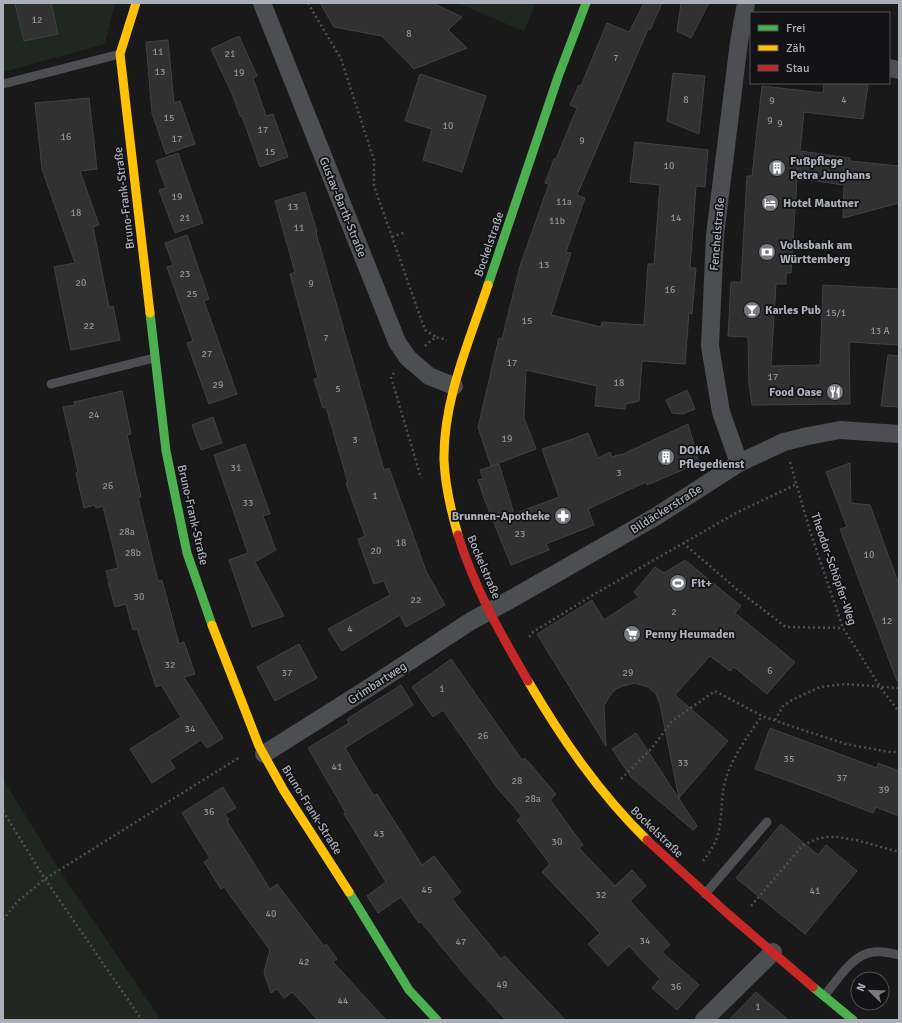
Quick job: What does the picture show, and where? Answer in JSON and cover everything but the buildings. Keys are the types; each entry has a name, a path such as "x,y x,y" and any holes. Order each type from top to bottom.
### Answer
{"street":[{"name":"Bruno-Frank-Straße","path":"136,3 120,54 154,358 166,451 187,553 220,648 261,750 284,791 368,920 409,990 437,1020"},
{"name":"Gustav-Barth-Straße","path":"262,3 397,342 408,358 429,376 454,386"},
{"name":"Bockelstraße","path":"586,3 558,77 454,386 446,434 444,471 449,501 462,550 489,611 513,655 560,734 604,794 636,830 705,894 853,1020"},
{"name":"Fenchelstraße","path":"738,463 721,412 710,346 714,235 745,43 746,3"},
{"name":"Bildäckerstraße","path":"489,611 655,517 738,463 784,442 840,430 899,434"},
{"name":"Grimbartweg","path":"261,750 489,611"},
{"path":"704,1020 773,952"}],"lane":[{"path":"3,84 120,54"},
{"path":"51,384 154,358"},
{"path":"705,894 767,822"},
{"path":"824,996 852,962 863,954 874,952 899,955"}],"path":[{"path":"308,3 341,59 374,160 374,186 425,330 436,337 446,340 470,337"},
{"path":"392,237 406,232"},
{"path":"422,482 391,377 408,358 436,337"},
{"name":"Theodor-Schöpfer-Weg","path":"784,442 810,531 842,628 881,688 899,712"},
{"path":"513,655 533,632 593,595 736,513 797,484"},
{"path":"684,543 740,592 786,627 842,628"},
{"path":"775,720 783,706 792,700 820,688 845,684 881,688 899,688"},
{"path":"604,794 652,748 672,721 715,691 762,716 846,744 889,752 899,752"},
{"path":"690,879 713,848 720,828 724,784 740,747 762,716"},
{"path":"3,920 17,902 45,879 261,750"},
{"path":"3,811 45,879 142,1020"},
{"path":"738,922 803,845 817,839 838,837 856,840 899,852"}],"shaded area":[{"path":"3,3 115,3 105,44 3,72"},
{"path":"457,3 536,3 524,31"},
{"path":"3,779 59,870 161,1020 3,1020"}],"traffic: fast":[{"path":"488,285 558,77 586,3"},
{"path":"150,313 166,451 187,553 212,625"},
{"path":"349,892 409,990 437,1020"},
{"path":"813,987 853,1020"}],"traffic: slow":[{"path":"136,3 120,54 150,313"},
{"path":"458,535 447,489 444,460 445,438 452,393 458,371 488,285"},
{"path":"212,625 259,746 284,791 349,892"},
{"path":"528,681 554,724 582,765 613,803 647,840"}],"traffic: jam":[{"path":"458,535 464,554 480,592 498,628 528,681"},
{"path":"647,840 728,914 813,987"}],"place":[{"name":"Fußpflege Petra Junghans","path":"777,168"},
{"name":"Hotel Mautner","path":"770,203"},
{"name":"Volksbank am Württemberg","path":"767,252"},
{"name":"Karles Pub","path":"752,310"},
{"name":"Food Oase","path":"835,392"},
{"name":"DOKA Pflegedienst","path":"666,457"},
{"name":"Brunnen-Apotheke","path":"563,516"},
{"name":"Fit+","path":"678,583"},
{"name":"Penny Heumaden","path":"632,634"}]}
